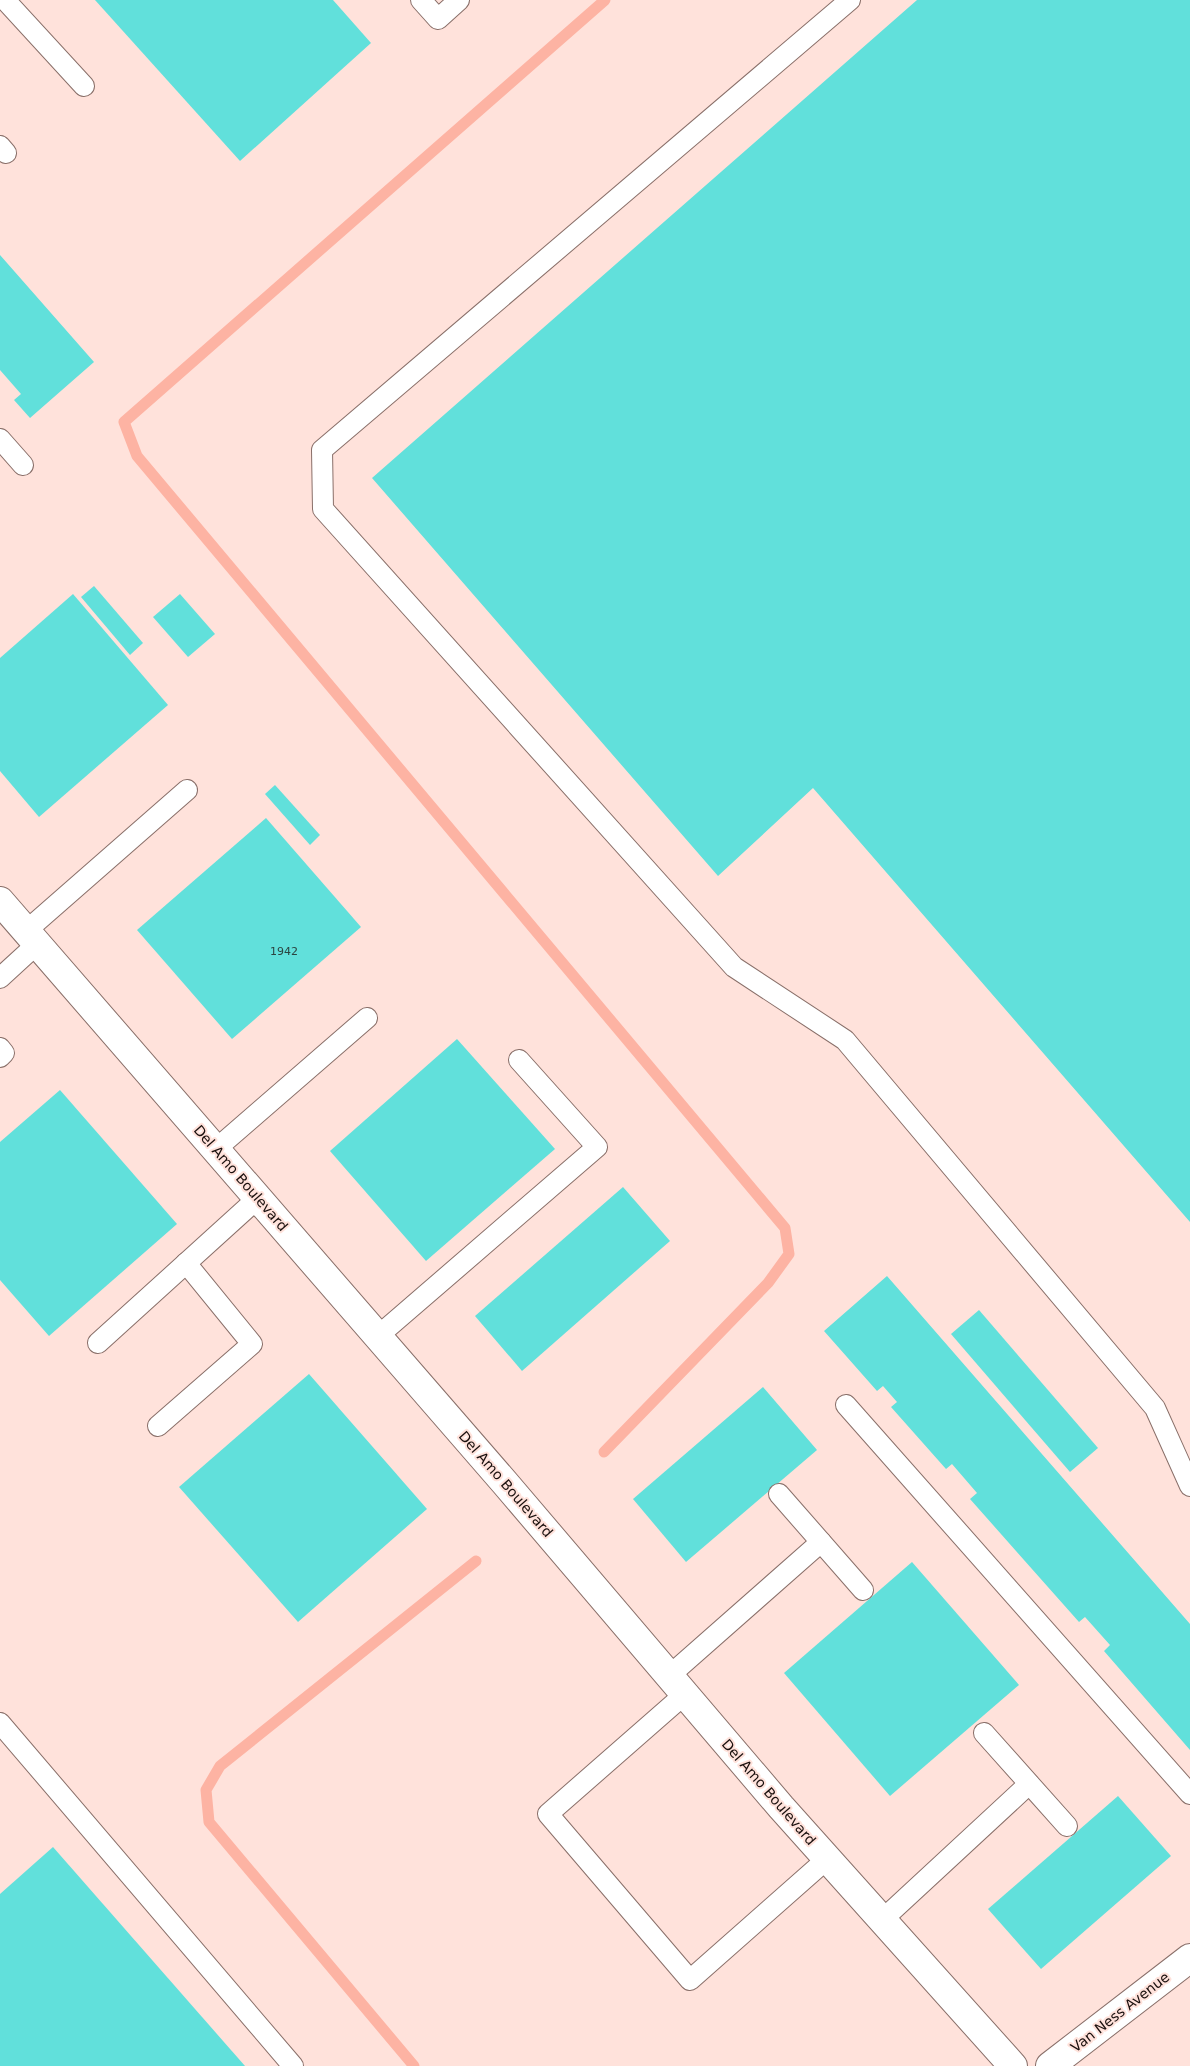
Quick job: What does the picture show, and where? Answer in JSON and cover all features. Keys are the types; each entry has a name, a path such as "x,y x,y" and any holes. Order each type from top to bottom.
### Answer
{"main road":[{"name":"Del Amo Boulevard","path":"0,901 505,1483 827,1859 1014,2066"},
{"name":"Van Ness Avenue","path":"1050,2066 1190,1958"}],"lane":[{"path":"5,0 84,86"},
{"path":"421,0 438,19 459,0"},
{"path":"850,0 322,450 323,509 734,967 845,1040 1155,1408 1190,1486"},
{"path":"0,439 22,465"},
{"path":"0,978 32,938 187,790"},
{"path":"216,1149 367,1018"},
{"path":"0,1048 4,1053 0,1057"},
{"path":"378,1336 597,1147 520,1060"},
{"path":"98,1342 258,1198"},
{"path":"158,1426 252,1344 186,1263"},
{"path":"846,1405 1190,1794"},
{"path":"780,1494 862,1590"},
{"path":"821,1542 548,1814 690,1980 827,1859"},
{"path":"0,1723 294,2066"},
{"path":"984,1733 1067,1826"},
{"path":"881,1921 1029,1784"}],"building":[{"path":"95,0 333,0 371,43 240,161"},
{"path":"917,0 1190,0 1190,1222 813,788 718,876 372,478"},
{"path":"0,255 94,362 30,418 14,400 21,394 0,370"},
{"path":"94,586 143,643 130,655 81,597"},
{"path":"73,594 168,705 39,817 0,771 0,658"},
{"path":"180,594 215,634 188,657 153,617"},
{"path":"275,785 320,835 310,845 265,794"},
{"path":"266,818 361,927 232,1039 137,930"},
{"path":"457,1039 555,1149 426,1261 330,1151"},
{"path":"60,1090 177,1224 49,1336 0,1280 0,1142"},
{"path":"623,1187 670,1241 522,1371 475,1316"},
{"path":"887,1276 1190,1624 1190,1750 1104,1651 1110,1645 1085,1617 1079,1622 970,1499 977,1493 952,1464 946,1469 891,1407 897,1402 883,1386 877,1391 824,1331"},
{"path":"979,1310 1098,1448 1070,1472 951,1334"},
{"path":"309,1374 427,1509 298,1622 179,1487"},
{"path":"763,1387 817,1450 686,1562 633,1499"},
{"path":"912,1562 1019,1685 890,1796 784,1673"},
{"path":"1118,1796 1171,1856 1041,1969 988,1909"},
{"path":"53,1847 245,2066 0,2066 0,1894"}],"waterway":[{"path":"604,1452 768,1283 789,1254 785,1228 137,456 124,422 605,0"},
{"path":"414,2066 209,1822 206,1790 220,1766 476,1561"}]}
